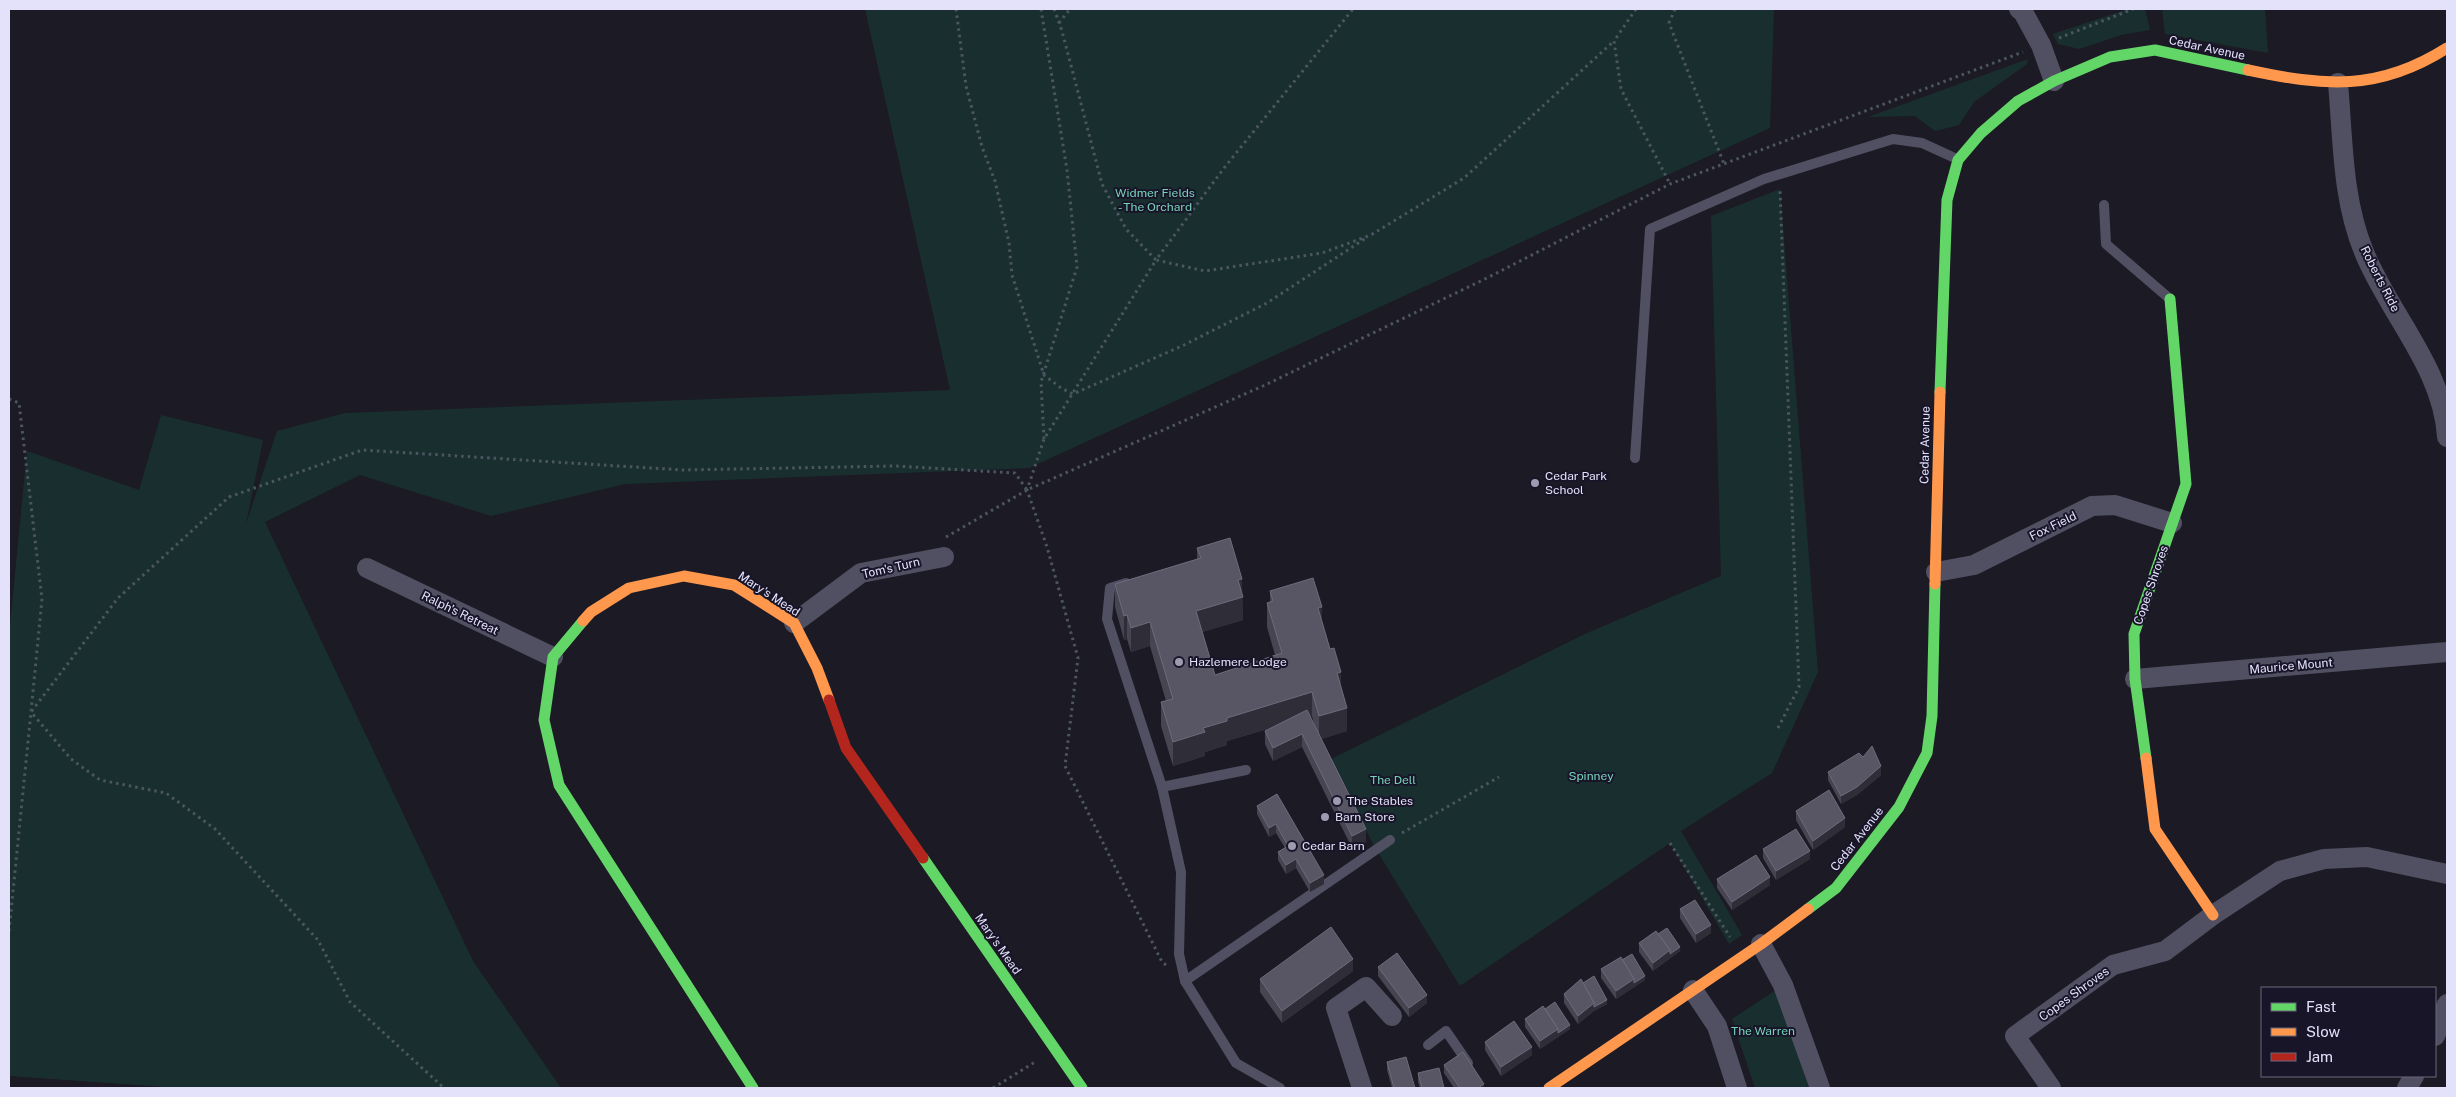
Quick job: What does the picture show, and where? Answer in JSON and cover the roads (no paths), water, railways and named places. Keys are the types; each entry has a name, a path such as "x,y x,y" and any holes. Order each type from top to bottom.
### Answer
{"street":[{"path":"2019,9 2023,12 2041,45 2054,80"},
{"name":"Cedar Avenue","path":"1548,1088 1761,944 1836,888 1899,808 1927,753 1932,716 1941,340 1947,200 1958,160 1981,133 2018,101 2054,80 2110,56 2155,50 2301,82 2338,83 2379,78 2422,64 2447,48"},
{"name":"Roberts Ride","path":"2338,83 2348,198 2364,252 2438,389 2447,437"},
{"name":"Copes Shroves","path":"2170,299 2186,484 2134,634 2135,680 2156,829 2213,915"},
{"name":"Fox Field","path":"1936,572 1974,565 2092,506 2115,505 2172,523"},
{"name":"Tom's Turn","path":"794,624 861,573 944,557"},
{"name":"Ralph's Retreat","path":"367,568 553,657"},
{"name":"Mary's Mead","path":"553,657 591,612 629,588 684,576 734,585 794,624 816,668 846,748 1082,1088"},
{"name":"Maurice Mount","path":"2135,680 2447,652"},
{"path":"553,657 544,720 559,785 753,1088"},
{"name":"Copes Shroves","path":"2051,1088 2010,1030 2113,965 2165,951 2213,915 2280,871 2324,859 2367,857 2447,874"},
{"path":"1761,944 1783,986 1820,1088"},
{"path":"1362,1088 1336,1008 1366,987 1392,1016"},
{"path":"1694,990 1717,1026 1737,1088"},
{"path":"2436,1033 2447,1004"},
{"path":"2407,1088 2413,1077"}],"lane":[{"path":"1635,458 1650,229 1764,179 1893,139 1922,143 1958,160"},
{"path":"2104,205 2106,244 2170,299"},
{"path":"1136,581 1110,588 1106,619 1162,787 1181,872 1180,954 1185,981 1236,1063 1280,1088"},
{"path":"1162,787 1246,770"},
{"path":"1185,981 1390,840"},
{"path":"1428,1045 1446,1031 1475,1072"}],"place":[{"name":"Cedar Park School","path":"1535,483"},
{"name":"Hazlemere Lodge","path":"1179,662"},
{"name":"The Stables","path":"1337,801"},
{"name":"Barn Store","path":"1325,817"},
{"name":"Cedar Barn","path":"1292,846"}],"park label":[{"name":"Widmer Fields - The Orchard","path":"1155,200"},
{"name":"Spinney","path":"1591,776"},
{"name":"The Dell","path":"1393,780"},
{"name":"The Warren","path":"1763,1031"}]}
